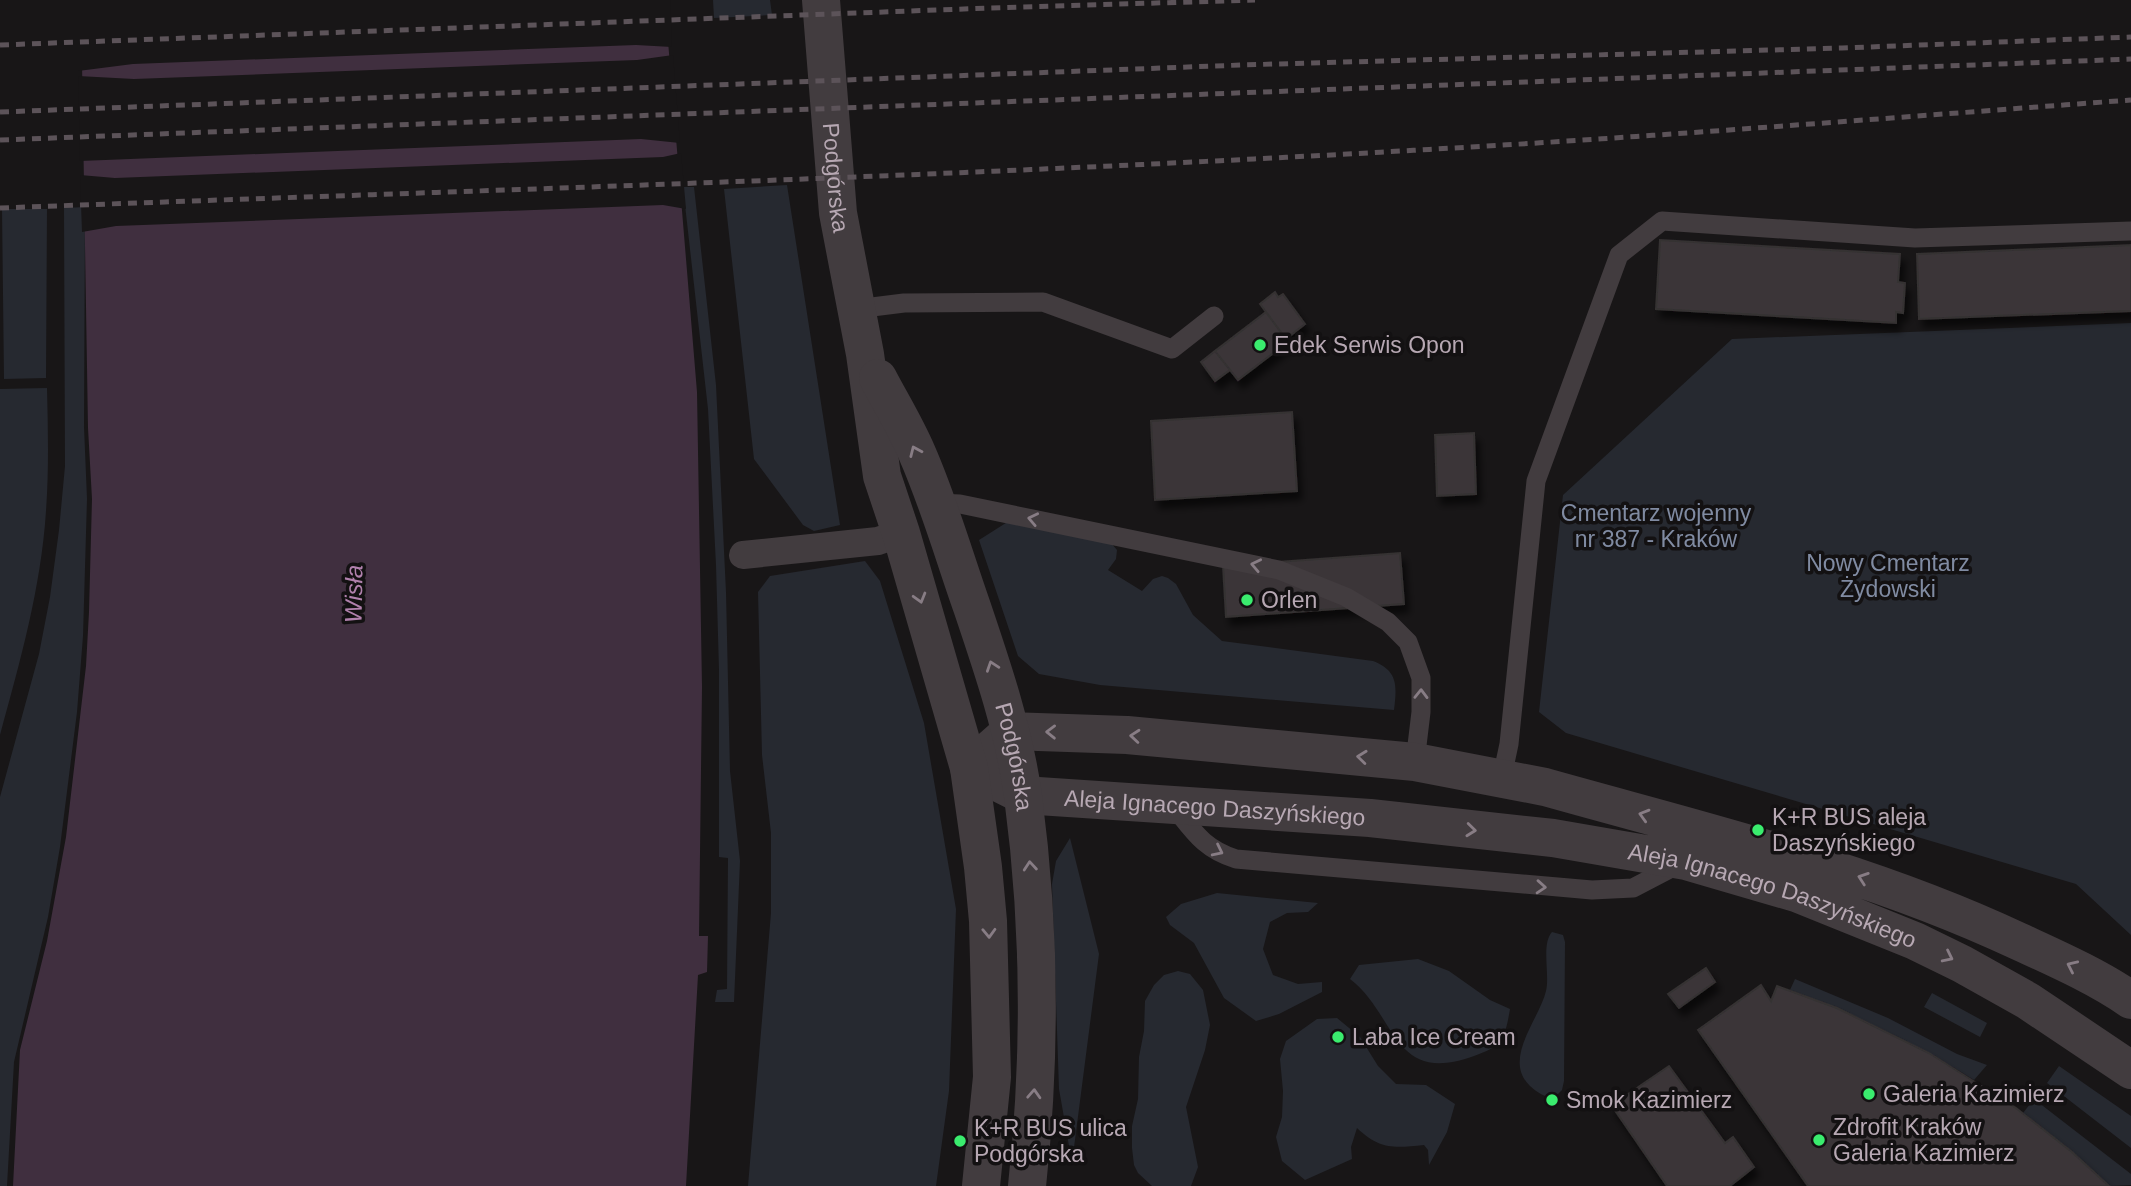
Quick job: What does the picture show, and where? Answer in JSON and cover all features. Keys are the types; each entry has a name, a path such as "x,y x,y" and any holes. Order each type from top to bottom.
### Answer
{"street":[{"name":"Podgórska","path":"821,0 838,213 865,354 883,476 969,768 983,867 990,972 992,1077 981,1186"},
{"name":"Podgórska","path":"865,354 917,452 999,687 1011,731 1023,795 1032,905 1037,1045 1027,1186"},
{"path":"743,555 878,541 901,533"},
{"name":"Aleja Ignacego Daszyńskiego","path":"1011,731 1128,735 1415,762 1558,790 1864,878 1971,919 2089,974 2131,1000"},
{"path":"969,768 1011,731"},
{"name":"Aleja Ignacego Daszyńskiego","path":"969,768 1023,795 1370,818 1553,838 1686,861 1796,893 1915,941 2008,989 2071,1027 2128,1070"}],"lane":[{"path":"1502,777 1509,744 1536,481 1619,255 1662,220 1915,238 2131,231"},
{"path":"856,309 904,303 1043,302 1172,349 1213,316"},
{"path":"936,503 961,504 1279,570 1346,597 1388,622 1408,642 1421,678 1421,712 1415,762"},
{"path":"1171,803 1204,843 1218,853 1236,859 1592,890 1633,888 1686,861"}],"green space":[{"path":"713,0 770,0 772,15 714,18"},
{"path":"787,185 840,525 814,531 803,525 754,459 724,189"},
{"path":"683,187 694,187 716,385 726,592 730,771 740,861 734,1002 715,1002 717,990 727,989 728,858 719,857 719,670 708,409"},
{"path":"85,207 84,427 87,499 83,636 77,712 48,917 14,1062 7,1186 0,1186 0,797 39,654 50,597 65,466 64,208"},
{"path":"2,209 47,209 46,378 4,379"},
{"name":"Nowy Cmentarz Żydowski","path":"2131,323 2131,935 2076,884 1566,733 1539,712 1563,495 1732,339"},
{"path":"47,388 48,480 40,568 29,624 0,735 0,389"},
{"path":"1009,521 1111,543 1117,550 1116,559 1108,570 1142,591 1153,579 1162,576 1168,578 1176,584 1193,615 1222,641 1373,661 1387,669 1394,680 1394,710 1100,685 1039,674 1018,656 979,540"},
{"path":"865,561 880,581 924,723 956,909 949,1091 936,1186 748,1186 771,913 771,833 762,755 758,592 770,576"},
{"path":"1070,838 1099,954 1072,1163 1059,1089 1052,884 1056,861"},
{"path":"1217,893 1318,903 1308,912 1287,913 1270,922 1263,949 1273,975 1298,984 1322,982 1322,992 1279,1014 1256,1021 1224,998 1194,943 1170,925 1166,917 1181,904"},
{"path":"1552,932 1563,935 1565,942 1564,1081 1562,1090 1554,1098 1541,1094 1530,1086 1522,1075 1520,1064 1525,1039 1546,991 1546,952"},
{"path":"1418,959 1449,971 1490,1000 1510,1009 1504,1034 1497,1044 1474,1056 1447,1063 1427,1062 1411,1054 1399,1042 1378,1010 1350,979 1359,965"},
{"path":"1178,971 1190,974 1203,990 1210,1025 1205,1050 1186,1107 1198,1167 1191,1186 1152,1186 1138,1173 1132,1148 1145,1001 1154,985 1164,975"},
{"path":"1795,979 1888,1018 1957,1054 1987,1065 1974,1080 1884,1030 1790,990"},
{"path":"1932,993 1987,1023 1980,1037 1924,1007"},
{"path":"1337,1018 1360,1037 1378,1066 1396,1084 1426,1085 1455,1104 1447,1132 1429,1165 1428,1150 1424,1145 1404,1147 1380,1144 1357,1128 1351,1147 1352,1159 1305,1180 1282,1161 1276,1137 1282,1117 1280,1059 1286,1041 1317,1019"},
{"path":"2059,1066 2131,1116 2131,1148 2047,1083"},
{"path":"2034,1099 2131,1174 2131,1185 2109,1186 2023,1113"}],"water":[{"name":"Wisła","path":"99,0 668,41 697,392 702,687 699,936 708,936 707,972 698,975 686,1186 13,1186 20,1050 47,941 66,837 86,666 92,499 88,428 81,2"}],"pier":[{"path":"78,0 670,0 672,47 636,45 133,64 78,71"},
{"path":"673,55 680,143 641,139 80,161 78,76 134,79 637,60"},
{"path":"681,153 686,209 663,205 116,226 82,232 80,175 115,178 663,157"}],"building":[{"path":"1660,240 1900,254 1898,282 1905,283 1903,313 1896,312 1896,323 1656,309"},
{"path":"2131,245 2131,311 1919,319 1917,254"},
{"path":"1275,292 1278,297 1283,294 1305,324 1286,339 1260,304"},
{"path":"1266,312 1288,342 1238,380 1215,351"},
{"path":"1215,351 1230,370 1215,381 1201,362"},
{"path":"1292,412 1297,491 1155,500 1151,421"},
{"path":"1474,433 1476,494 1437,496 1435,435"},
{"path":"1400,553 1404,604 1226,617 1223,566"},
{"path":"1706,968 1715,982 1679,1008 1668,994"},
{"name":"Galeria Kazimierz","path":"1761,985 1771,1001 1777,986 1837,1008 1929,1053 2016,1108 2072,1152 2109,1186 1808,1186 1698,1030"},
{"path":"1669,1066 1725,1143 1733,1137 1754,1167 1730,1186 1667,1186 1612,1109 1612,1105"}],"railway":[{"path":"0,45 1255,0"},
{"path":"0,112 1241,65 2131,37"},
{"path":"0,140 2131,59"},
{"path":"0,208 1257,159 1610,138 2131,100"}],"place":[{"name":"Edek Serwis Opon","path":"1260,345"},
{"name":"Orlen","path":"1247,600"},
{"name":"K+R BUS aleja Daszyńskiego","path":"1758,830"},
{"name":"Laba Ice Cream","path":"1338,1037"},
{"name":"Galeria Kazimierz","path":"1869,1094"},
{"name":"Smok Kazimierz","path":"1552,1100"},
{"name":"Zdrofit Kraków Galeria Kazimierz","path":"1819,1140"},
{"name":"K+R BUS ulica Podgórska","path":"960,1141"}],"park label":[{"name":"Cmentarz wojenny nr 387 - Kraków","path":"1656,526"}]}
